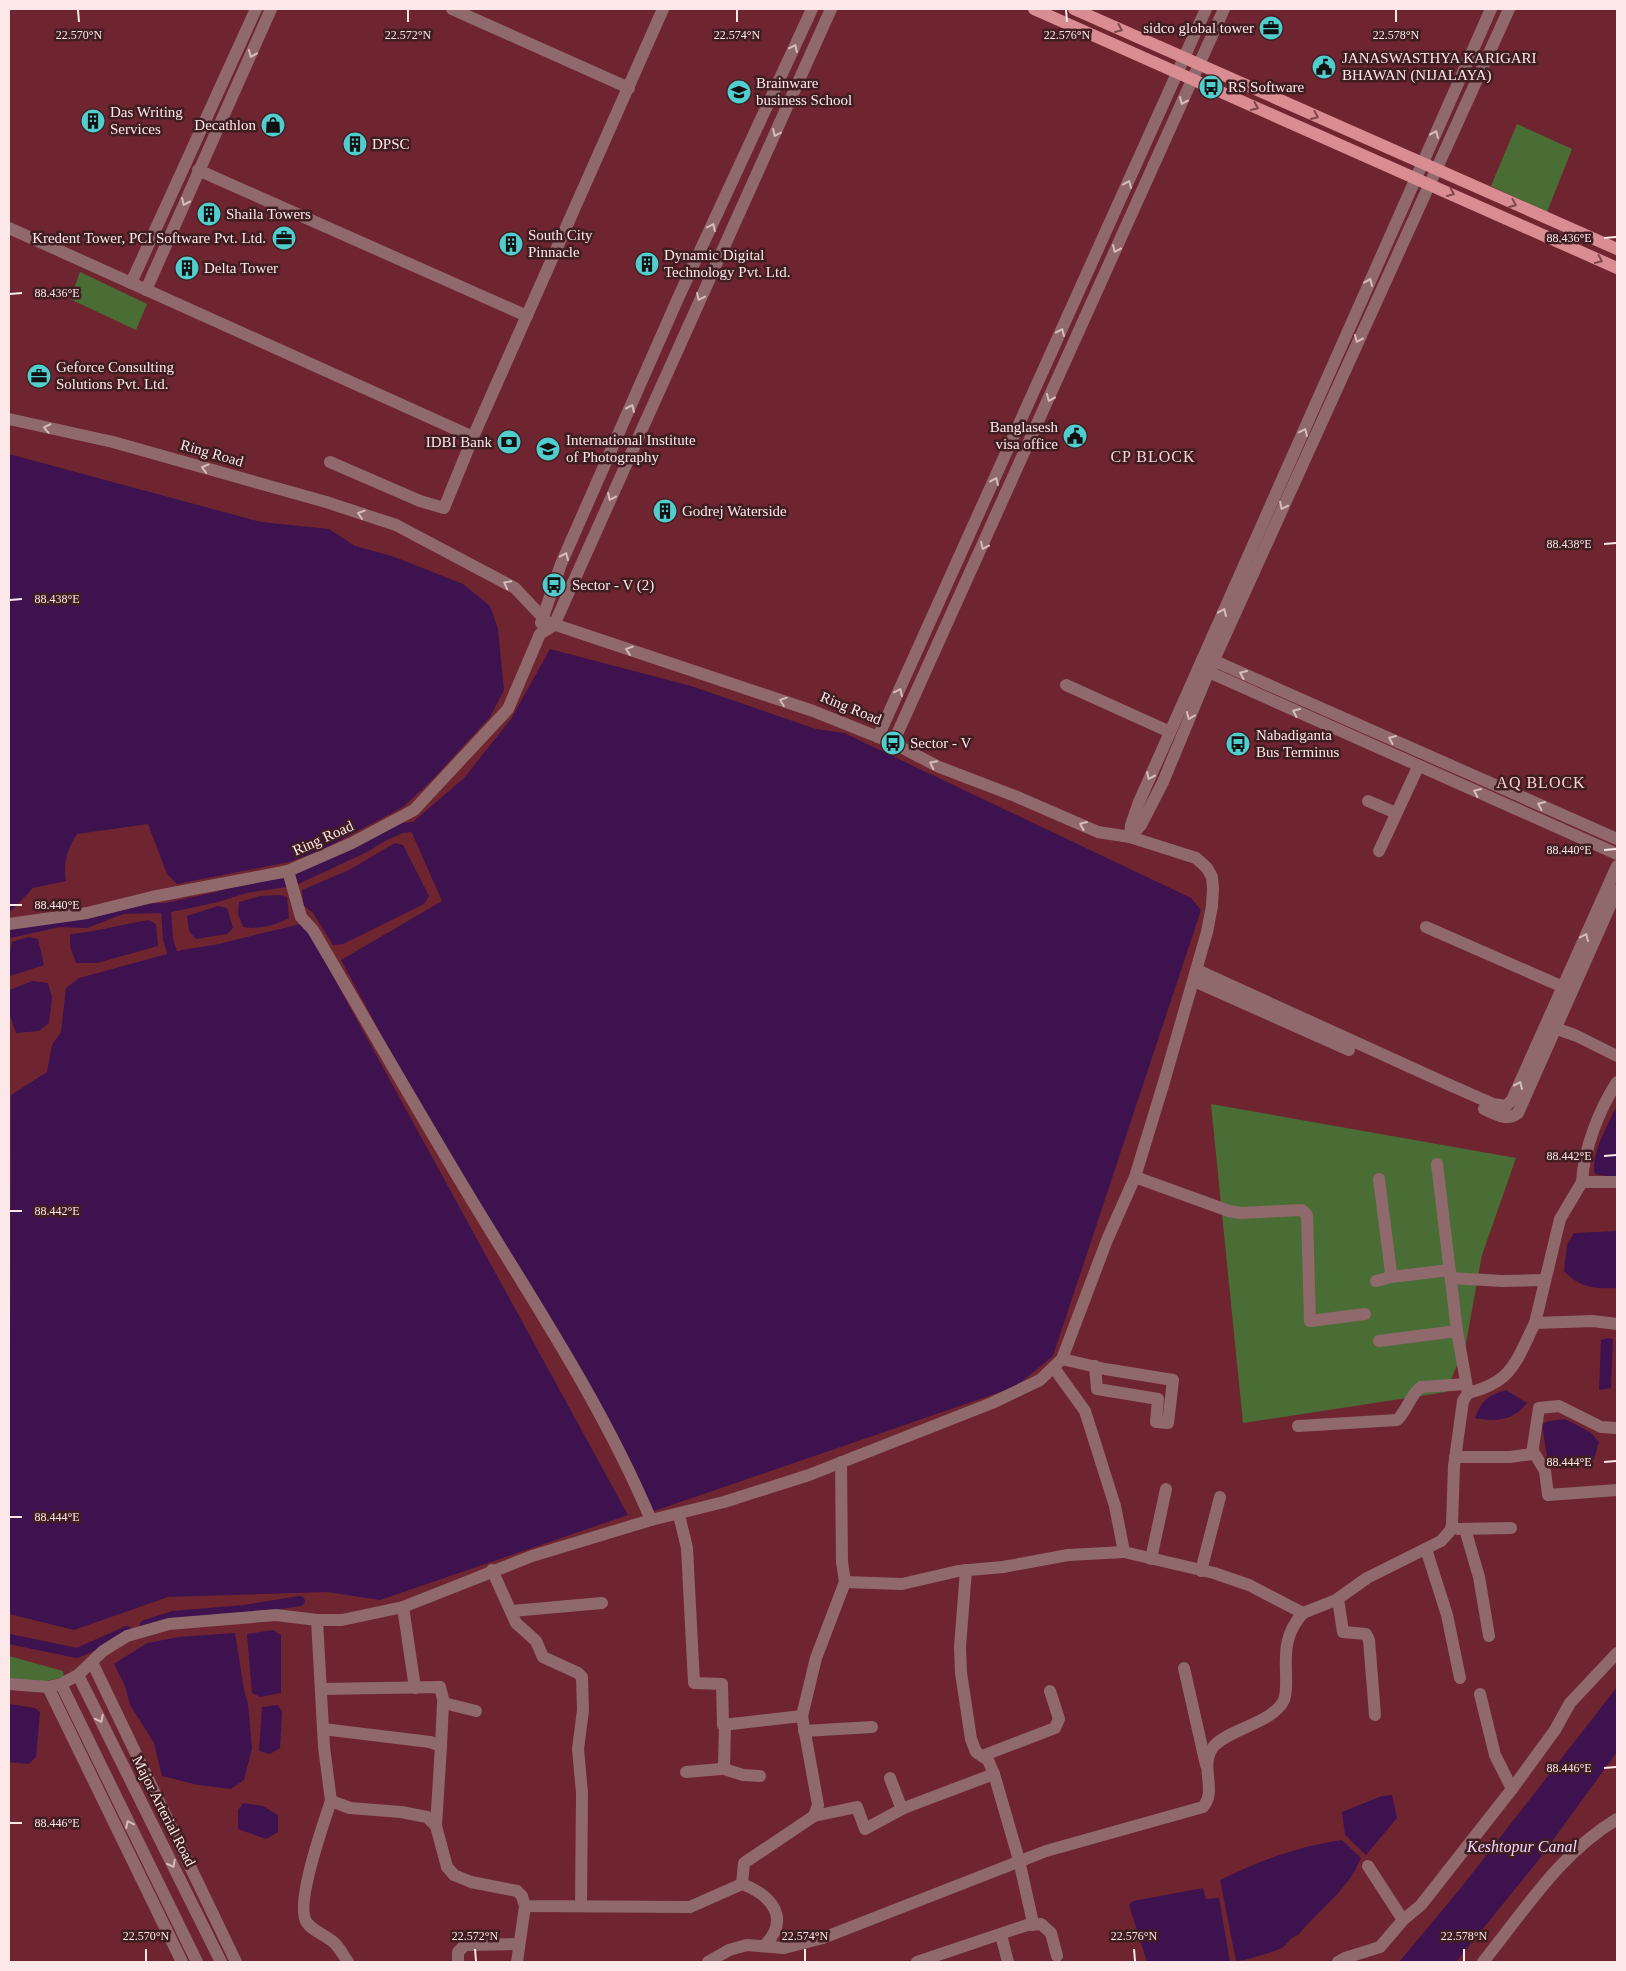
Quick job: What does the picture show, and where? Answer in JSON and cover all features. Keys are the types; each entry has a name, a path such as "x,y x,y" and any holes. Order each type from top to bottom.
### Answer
{"main road":[{"path":"1034,9 1617,268"},
{"path":"1074,9 1617,249"}],"street":[{"path":"131,283 256,9"},
{"path":"146,290 271,9"},
{"path":"452,9 629,88"},
{"path":"330,462 420,501 444,508 472,437 663,9"},
{"path":"540,634 541,618 561,564 667,325 812,9"},
{"path":"540,634 554,625 684,332 831,9"},
{"path":"878,736 1206,9"},
{"path":"893,743 942,638 1224,9"},
{"path":"1298,459 1361,301 1491,9"},
{"path":"1130,837 1131,824 1139,802 1170,732 1206,664 1298,459 1431,184 1509,9"},
{"path":"198,170 527,316"},
{"path":"9,228 472,437"},
{"path":"1361,301 1374,305"},
{"path":"667,325 684,332"},
{"name":"Ring Road","path":"9,419 113,442 326,502 396,525 514,588 541,618 554,625 813,710 878,736 938,767 1016,796 1098,832 1130,837 1143,843 1196,858 1207,868 1212,877 1212,906 1195,975"},
{"path":"960,557 975,564"},
{"path":"926,632 942,638"},
{"name":"Ring Road","path":"9,924 87,913 152,897 288,874 352,844 414,810 508,709 540,634"},
{"path":"1206,664 1454,767 1617,839"},
{"path":"1206,664 1418,767 1617,854"},
{"path":"1130,837 1141,825 1163,782 1206,664"},
{"path":"1066,685 1170,732"},
{"path":"1379,851 1418,767"},
{"path":"1449,780 1454,767"},
{"path":"1368,801 1396,812"},
{"path":"1553,826 1559,813"},
{"path":"9,1684 48,1687 61,1684 78,1675 103,1651 127,1636 169,1624 276,1615 318,1620 342,1620 403,1607 492,1570 651,1520 679,1515 790,1481 992,1403 1040,1380 1058,1363 1107,1240 1135,1177 1195,975 1503,1117 1512,1117 1518,1113 1617,866"},
{"path":"288,874 300,918 314,930 489,1229 556,1337 639,1491 651,1520"},
{"path":"1567,989 1617,890"},
{"path":"1426,927 1567,989"},
{"path":"1551,1027 1617,1056"},
{"path":"1298,1426 1397,1420 1403,1415 1416,1390 1421,1387 1483,1390 1509,1374 1535,1323 1560,1219 1582,1182 1583,1167 1589,1146 1605,1103 1617,1082"},
{"path":"1206,1765 1215,1745 1273,1712 1280,1706 1285,1698 1286,1652 1289,1636 1293,1624 1303,1613 1338,1599 1367,1578 1441,1541 1451,1529 1455,1457 1460,1413 1467,1389 1457,1331 1437,1164"},
{"path":"1135,1177 1219,1208 1240,1213 1302,1210 1307,1215 1310,1321 1365,1314"},
{"path":"1379,1179 1391,1277"},
{"path":"1582,1182 1617,1182"},
{"path":"1376,1281 1391,1277 1450,1274 1502,1281 1544,1280"},
{"path":"1535,1323 1593,1322 1617,1324"},
{"path":"1379,1341 1457,1331"},
{"path":"1058,1363 1095,1366 1173,1380 1168,1423 1156,1422 1158,1399 1097,1389 1095,1366"},
{"path":"1058,1363 1089,1420 1115,1506 1124,1552"},
{"path":"1617,1428 1602,1427 1559,1406 1538,1408 1533,1451 1545,1471 1548,1495 1617,1490"},
{"path":"1455,1457 1510,1457 1532,1454 1533,1451"},
{"path":"814,1816 818,1805 802,1716 816,1658 845,1582 842,1562 841,1462"},
{"path":"1151,1559 1166,1489"},
{"path":"1201,1571 1220,1497"},
{"path":"679,1515 687,1548 693,1681 697,1684 722,1684 726,1763 722,1768"},
{"path":"1451,1529 1511,1528"},
{"path":"1465,1529 1479,1577 1489,1636"},
{"path":"1426,1549 1447,1615 1460,1678"},
{"path":"845,1582 902,1584 966,1570 1003,1567 1068,1555 1124,1552 1249,1585 1303,1613"},
{"path":"492,1570 518,1626 536,1641 543,1657 578,1673 582,1677 583,1710 578,1750 582,1793 581,1906"},
{"path":"966,1570 961,1627 961,1673 971,1739 976,1752 988,1760 994,1774 1019,1860 1033,1920 1032,1925"},
{"path":"1338,1599 1344,1632 1366,1634 1369,1640 1374,1715"},
{"path":"512,1611 602,1603"},
{"path":"403,1607 415,1688"},
{"path":"318,1620 320,1689 331,1801 312,1861 306,1890 304,1918 308,1925 334,1942 348,1962"},
{"path":"1338,1962 1380,1947 1403,1920 1427,1897 1512,1789 1555,1730 1570,1703 1617,1652"},
{"path":"92,1662 236,1962"},
{"path":"708,1962 729,1950 747,1945 784,1948 823,1938 1019,1860 1106,1833 1197,1810 1207,1803 1209,1796 1206,1765 1184,1668"},
{"name":"Major Arterial Road","path":"78,1675 221,1962"},
{"path":"61,1684 197,1962"},
{"path":"48,1687 182,1962"},
{"path":"320,1689 442,1688 442,1755 436,1826 446,1867 454,1875 471,1882 517,1891 522,1896 525,1906 516,1962"},
{"path":"982,1756 1055,1728 1059,1719 1050,1691"},
{"path":"1480,1694 1495,1755 1512,1789"},
{"path":"443,1703 476,1711"},
{"path":"725,1725 802,1716"},
{"path":"804,1731 872,1727"},
{"path":"323,1729 430,1742 441,1746"},
{"path":"686,1772 722,1768 743,1775 760,1776"},
{"path":"742,1884 744,1862 814,1816 857,1807 865,1829 904,1808 994,1774"},
{"path":"890,1778 901,1807 904,1808"},
{"path":"331,1801 350,1808 401,1812 428,1817 436,1826"},
{"path":"1484,1962 1540,1887 1594,1833 1617,1819"},
{"path":"1368,1866 1403,1920"},
{"path":"525,1906 690,1907 742,1884"},
{"path":"742,1884 760,1893 773,1906 778,1922 776,1934 765,1945"},
{"path":"917,1962 1032,1925 1045,1926 1051,1933 1057,1956"},
{"path":"1001,1935 1008,1962"},
{"path":"458,1962 458,1952 465,1945 519,1944"}],"green space":[{"path":"1517,124 1572,149 1547,212 1491,186"},
{"path":"80,272 147,304 136,330 70,299"},
{"path":"1211,1104 1516,1158 1482,1255 1466,1343 1446,1392 1243,1423"},
{"path":"9,1656 63,1671 64,1677 38,1683 9,1680"}],"water":[{"path":"9,454 261,522 329,529 355,546 392,556 463,584 490,606 498,629 504,690 490,717 433,779 403,807 322,850 289,862 177,884 167,874 148,824 77,834 67,856 65,868 66,881 33,888 9,913"},
{"path":"550,649 691,686 816,729 844,733 1191,898 1201,910 1053,1356 1015,1387 654,1511 584,1382 391,1053 341,960 442,901 412,833 414,821 464,778 511,719"},
{"path":"395,843 403,845 429,896 424,904 343,944 333,945 313,913 303,905 302,890 349,870"},
{"path":"280,895 287,897 289,918 267,926 243,927 238,914 239,902 260,896"},
{"path":"218,906 227,908 233,928 227,934 196,939 189,931 187,916"},
{"path":"149,920 156,924 158,946 97,963 76,963 70,946 70,934 90,932"},
{"path":"300,924 311,936 628,1515 380,1600 327,1592 168,1597 74,1630 9,1614 11,1095 47,1072 52,1045 61,1032 66,988 79,978 182,950 219,944"},
{"path":"28,937 38,939 44,965 10,976 9,955 12,942"},
{"path":"33,981 48,983 52,997 49,1023 39,1031 16,1033 9,1013 9,990"},
{"path":"1617,1105 1617,1178 1595,1174 1594,1166 1598,1148"},
{"path":"1617,1231 1617,1288 1588,1286 1576,1281 1564,1271 1567,1245 1574,1233"},
{"path":"1613,1339 1611,1388 1599,1390 1601,1340"},
{"path":"1506,1390 1527,1403 1522,1409 1504,1419 1475,1418 1486,1400 1494,1394"},
{"path":"1565,1419 1590,1432 1599,1442 1594,1459 1559,1465 1548,1463 1542,1424"},
{"path":"273,1630 281,1635 281,1693 260,1697 252,1693 247,1634"},
{"path":"235,1633 248,1704 252,1748 244,1780 231,1789 198,1785 162,1776 154,1743 130,1705 125,1686 114,1664 147,1643 179,1637"},
{"name":"Keshtopur Canal","path":"1617,1687 1617,1752 1537,1862 1456,1962 1399,1962 1460,1889"},
{"path":"9,1704 35,1708 40,1712 36,1757 29,1764 9,1762"},
{"path":"278,1705 282,1712 280,1748 270,1754 259,1751 262,1707"},
{"path":"1392,1795 1397,1818 1366,1855 1345,1835 1342,1812 1382,1796"},
{"path":"243,1803 263,1806 278,1815 278,1832 266,1839 238,1829 238,1810"},
{"path":"1342,1840 1361,1858 1341,1890 1298,1935 1293,1937 1283,1947 1259,1956 1236,1961 1220,1880 1280,1855"},
{"path":"1203,1888 1206,1899 1219,1898 1230,1962 1147,1962 1129,1905 1133,1901"}],"waterway":[{"path":"166,908 217,897 246,888 293,881 364,848 382,837 402,828 413,827"},
{"path":"9,933 59,922 86,923 122,909 166,908 168,939 172,952"},
{"path":"145,1625 173,1616 244,1610 300,1601"},
{"path":"9,1639 77,1653 127,1631"}],"place":[{"name":"sidco global tower","path":"1271,28"},
{"name":"JANASWASTHYA KARIGARI BHAWAN (NIJALAYA)","path":"1324,67"},
{"name":"RS Software","path":"1211,87"},
{"name":"Brainware business School","path":"739,92"},
{"name":"Das Writing Services","path":"93,121"},
{"name":"Decathlon","path":"273,125"},
{"name":"DPSC","path":"355,144"},
{"name":"Shaila Towers","path":"209,214"},
{"name":"Kredent Tower, PCI Software Pvt. Ltd.","path":"284,238"},
{"name":"South City Pinnacle","path":"511,244"},
{"name":"Dynamic Digital Technology Pvt. Ltd.","path":"647,264"},
{"name":"Delta Tower","path":"187,268"},
{"name":"Geforce Consulting Solutions Pvt. Ltd.","path":"39,376"},
{"name":"Banglasesh visa office","path":"1075,436"},
{"name":"IDBI Bank","path":"509,442"},
{"name":"International Institute of Photography","path":"548,449"},
{"name":"Godrej Waterside","path":"665,511"},
{"name":"Sector - V (2)","path":"554,585"},
{"name":"Sector - V","path":"893,743"},
{"name":"Nabadiganta Bus Terminus","path":"1238,744"}],"district":[{"name":"CP BLOCK","path":"1153,456"},
{"name":"AQ BLOCK","path":"1541,782"}]}
